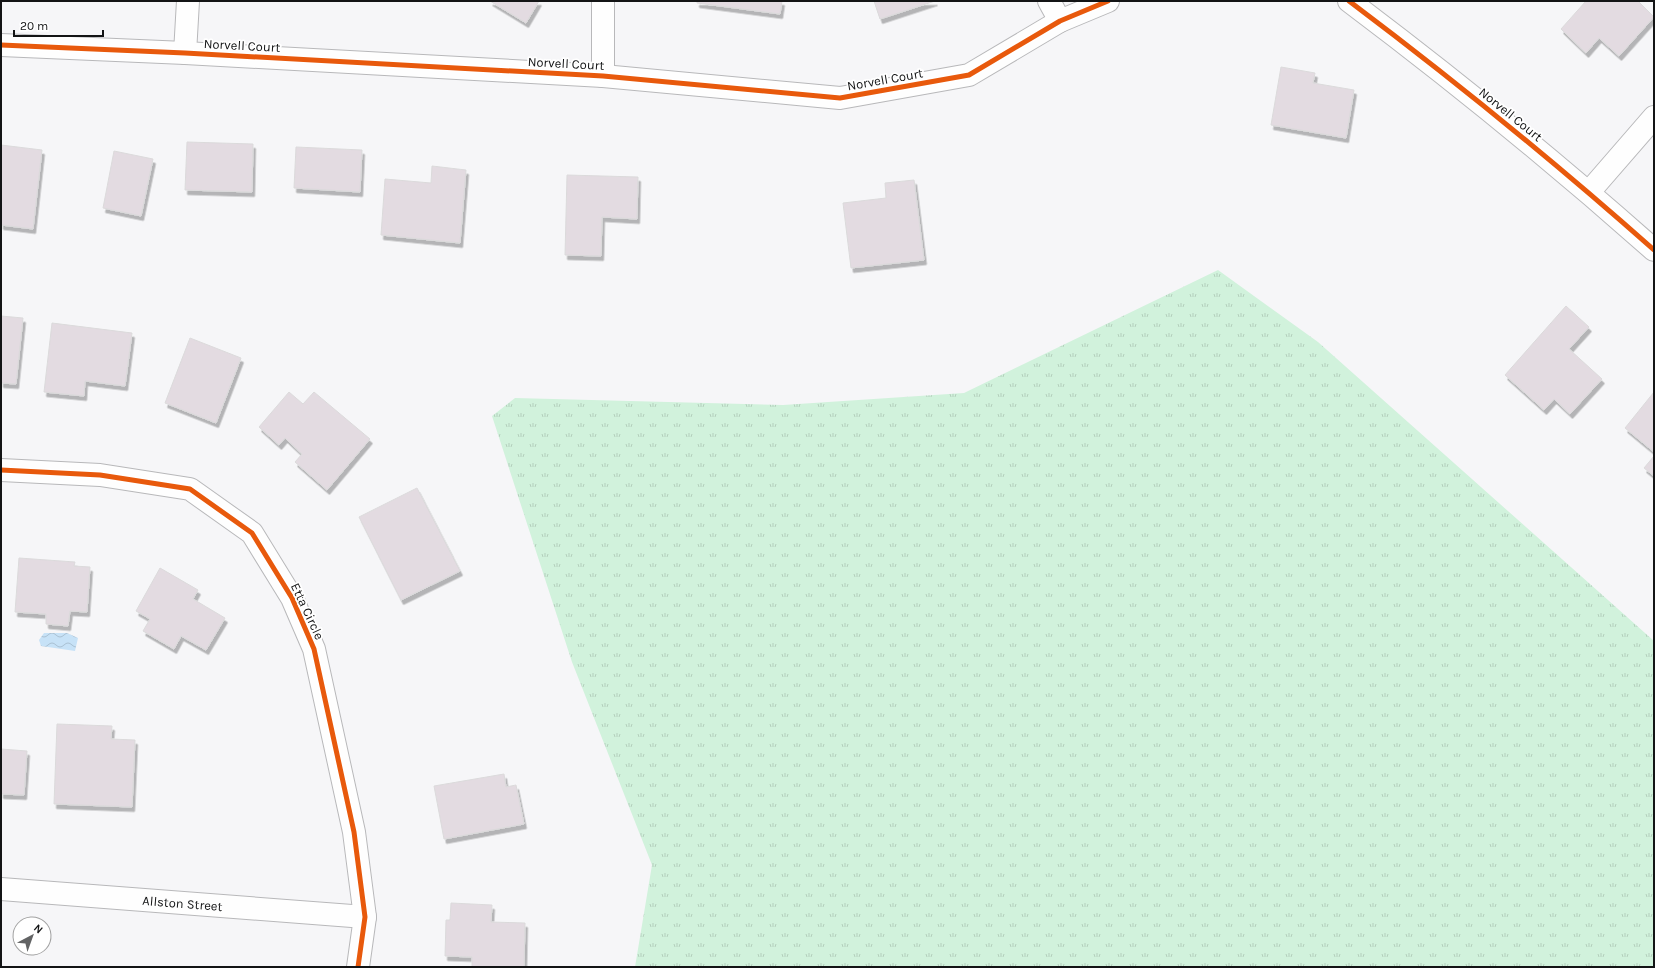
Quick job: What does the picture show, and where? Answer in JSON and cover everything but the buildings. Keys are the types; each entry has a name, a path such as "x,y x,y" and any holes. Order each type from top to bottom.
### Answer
{"street":[{"path":"185,53 188,1"},
{"path":"603,1 603,76"},
{"path":"1049,1 1060,21"},
{"name":"Norvell Court","path":"1,45 185,53 603,76 840,98 969,75 1060,21 1108,1"},
{"name":"Norvell Court","path":"1349,1 1410,47 1589,192 1654,250"},
{"path":"1589,192 1654,117"},
{"name":"Etta Circle","path":"1,470 100,475 190,489 252,533 292,598 314,649 354,832 365,917 358,967"},
{"name":"Allston Street","path":"1,889 365,917"}],"green space":[{"path":"1218,270 1318,342 1654,641 1654,967 635,967 652,865 572,662 492,416 515,398 783,405 964,393"}],"water":[{"path":"44,633 67,633 78,638 75,651 41,646 39,640"}],"cycle path":[{"path":"1,45 185,53 603,76 840,98 969,75 1060,21 1108,1"},
{"path":"1349,1 1504,122 1654,250"},
{"path":"1,470 100,475 190,489 252,533 292,598 314,649 354,832 365,917 358,967"}]}
